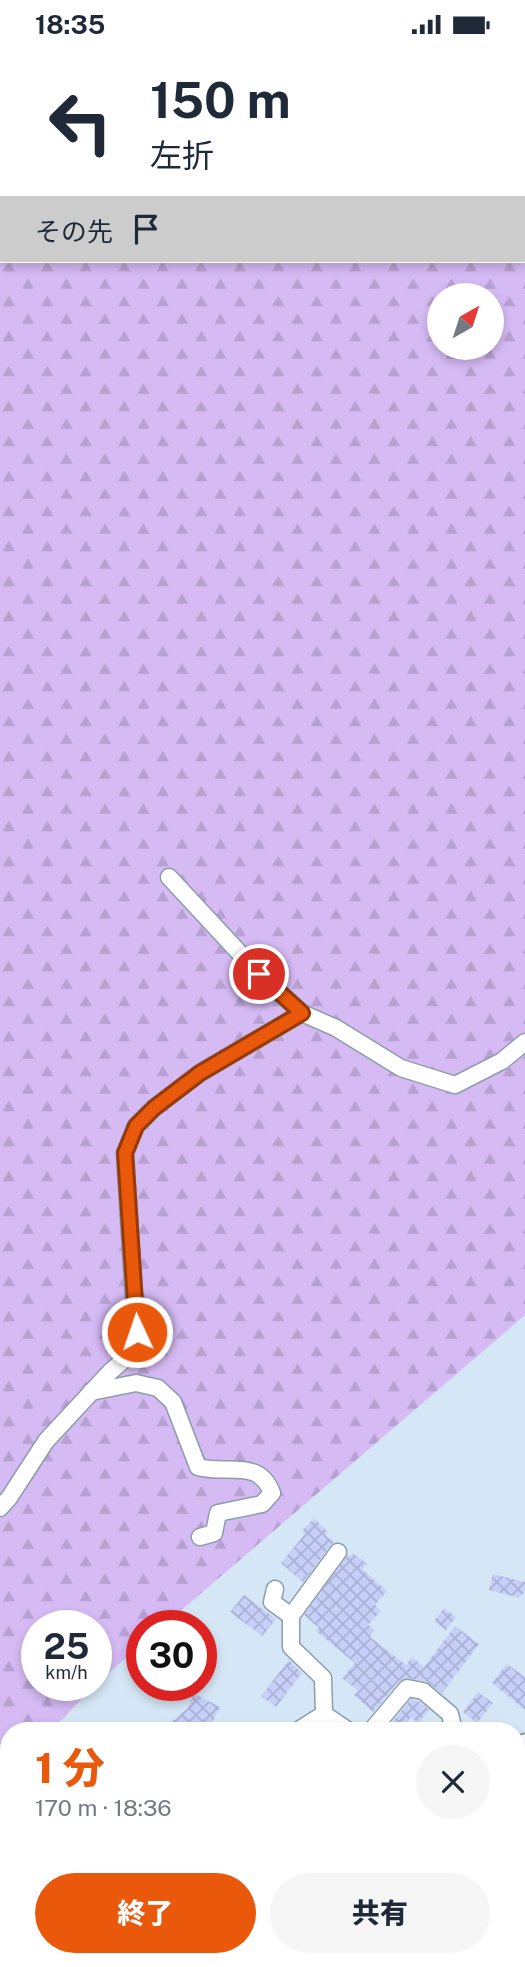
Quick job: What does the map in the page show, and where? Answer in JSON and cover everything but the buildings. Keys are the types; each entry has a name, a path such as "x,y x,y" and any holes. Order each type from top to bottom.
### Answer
{"street":[{"path":"169,877 259,974 302,1013 336,1028 401,1068 455,1084 502,1061 525,1042"},
{"path":"0,1509 46,1441 110,1372 137,1348 125,1153 136,1126 154,1108 200,1073 302,1013"},
{"path":"91,1392 136,1384 158,1388 173,1402 198,1467 212,1470 247,1469 260,1475 268,1483 272,1493 262,1504 218,1513 214,1533 200,1537"},
{"path":"324,1714 323,1678 291,1647 291,1616 338,1552"},
{"path":"275,1588 272,1602 291,1616"},
{"path":"379,1722 407,1688 423,1691 450,1714 452,1722"},
{"path":"311,1722 324,1714"},
{"path":"324,1714 336,1722"}],"green space":[{"path":"0,263 525,263 525,1315 182,1610 126,1610 126,1658 112,1670 112,1610 21,1610 21,1701 80,1701 60,1722 0,1722"}],"route":[{"path":"137,1332 125,1153 136,1126 154,1108 200,1073 302,1013 259,974"}]}
